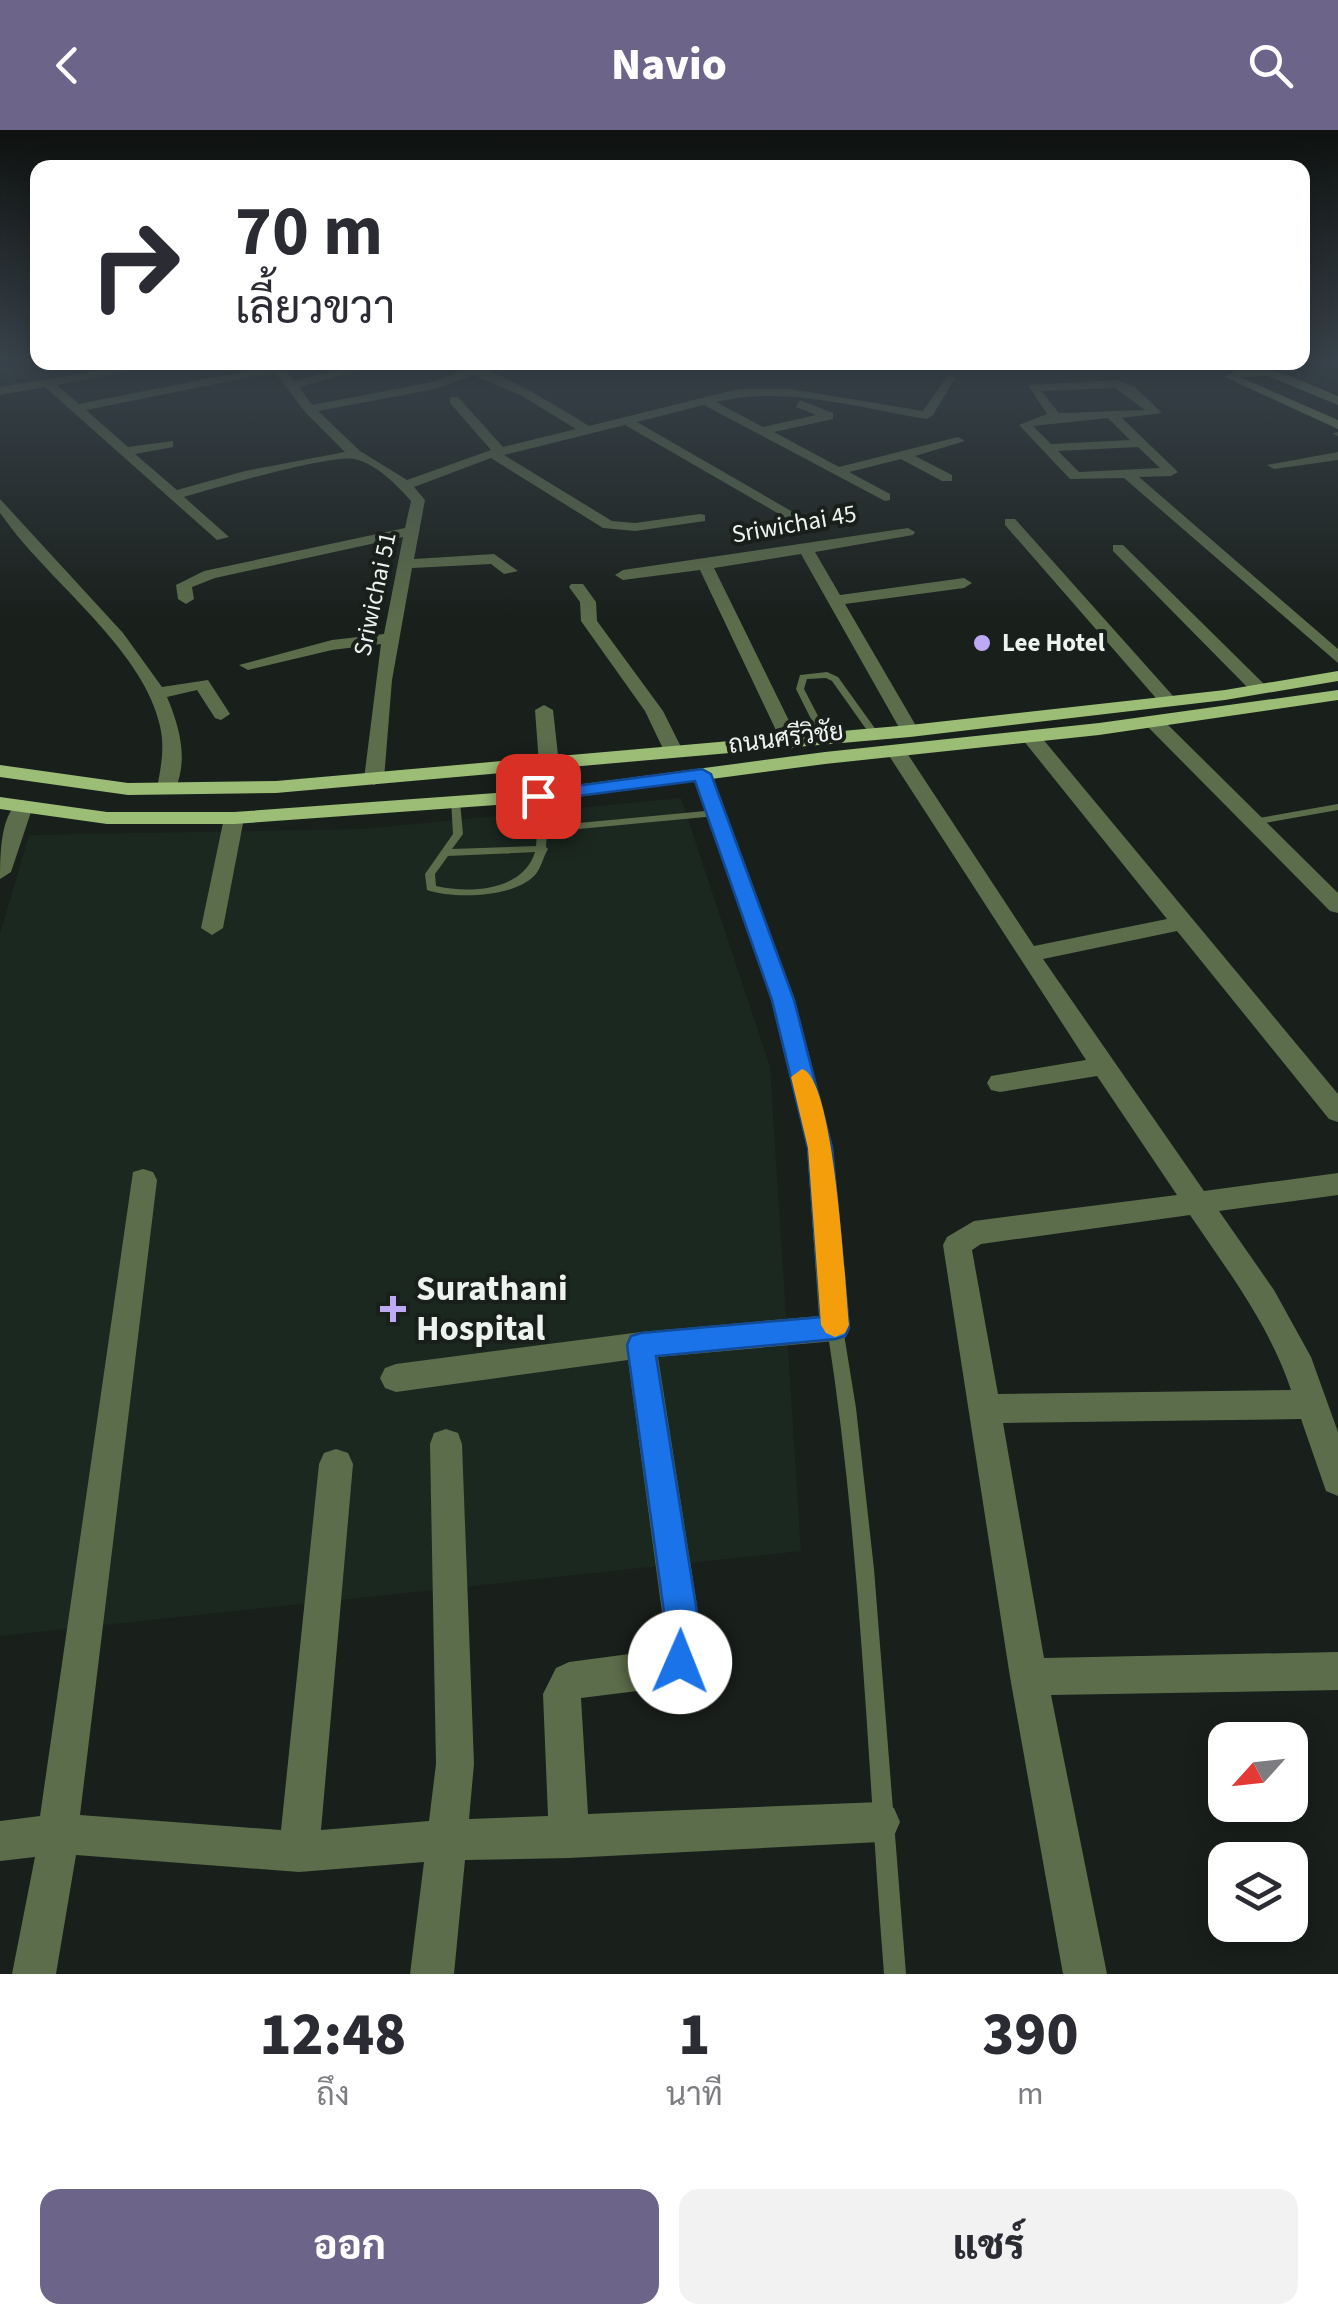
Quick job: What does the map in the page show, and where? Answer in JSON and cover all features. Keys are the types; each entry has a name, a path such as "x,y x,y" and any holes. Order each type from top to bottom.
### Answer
{"main road":[{"name":"ถนนศรีวิชัย","path":"0,803 107,818 234,818 538,796 1338,676"},
{"name":"ถนนศรีวิชัย","path":"0,771 128,788 276,787 874,734 903,740 1030,736 1338,694"},
{"path":"502,768 507,798"}],"street":[{"path":"119,448 222,537"},
{"path":"123,452 145,448"},
{"path":"349,448 396,476 404,486 517,448"},
{"path":"493,448 608,525 636,527 700,518"},
{"path":"673,448 793,518"},
{"path":"794,448 886,497"},
{"path":"838,471 932,448"},
{"path":"1045,448 1074,476 1129,476 1172,470 1148,448"},
{"path":"174,496 245,475 355,454"},
{"path":"903,455 946,478"},
{"path":"1274,465 1338,456"},
{"path":"1129,476 1338,658"},
{"name":"Sriwichai 51","path":"374,780 383,680 418,500 404,486"},
{"path":"0,503 141,668 164,709 176,764 167,788"},
{"path":"1010,522 1168,701"},
{"path":"186,599 184,585 210,574 414,530"},
{"name":"Sriwichai 45","path":"790,742 705,565 908,532"},
{"path":"804,548 835,601 903,740 1028,956 1263,1298 1296,1357 1338,1480"},
{"path":"1118,548 1259,689"},
{"path":"407,564 494,559 510,571"},
{"path":"623,575 705,565"},
{"path":"835,601 964,583"},
{"path":"578,587 588,602 589,620 654,711 674,753"},
{"path":"248,665 332,645 391,638"},
{"path":"156,694 202,684 221,714"},
{"path":"544,710 549,764"},
{"path":"1154,722 1338,906"},
{"path":"1030,736 1338,1112"},
{"path":"396,1378 641,1345 836,1328 820,1148 783,1000 702,774"},
{"path":"0,872 23,806"},
{"path":"212,928 234,818"},
{"path":"1028,956 1180,923"},
{"path":"1000,1083 1104,1066"},
{"path":"34,1974 58,1834 143,1180"},
{"path":"1084,1974 1029,1676 958,1245 974,1233 1338,1184"},
{"path":"569,1838 562,1694 569,1682 670,1668 680,1662 686,1650 641,1345"},
{"path":"983,1409 1310,1404"},
{"path":"432,1974 455,1764 446,1444"},
{"path":"299,1852 336,1464"},
{"path":"1029,1676 1338,1671"},
{"path":"0,1841 58,1834 299,1852 449,1840 569,1838 880,1822"}],"lane":[{"path":"824,739 800,688 804,677 826,675 835,679 874,734"},
{"path":"455,802 458,834 430,874 431,888 442,892 509,888 523,882 535,870 543,849 544,829 538,796"},
{"path":"1254,822 1338,808"},
{"path":"544,829 716,813"},
{"path":"444,853 543,849"},
{"path":"836,1328 853,1423 880,1822 896,1974"}],"shaded area":[{"name":"Surathani Hospital","path":"681,798 770,1067 801,1551 0,1636 0,934 29,835 363,829"}],"slow traffic":[{"path":"802,1077 820,1148 835,1325"}],"place":[{"name":"Lee Hotel","path":"982,643"},
{"name":"Surathani Hospital","path":"393,1309"}],"route":[{"path":"538,796 702,774 783,1000 820,1148 836,1328 641,1345 686,1650 680,1662"}]}
